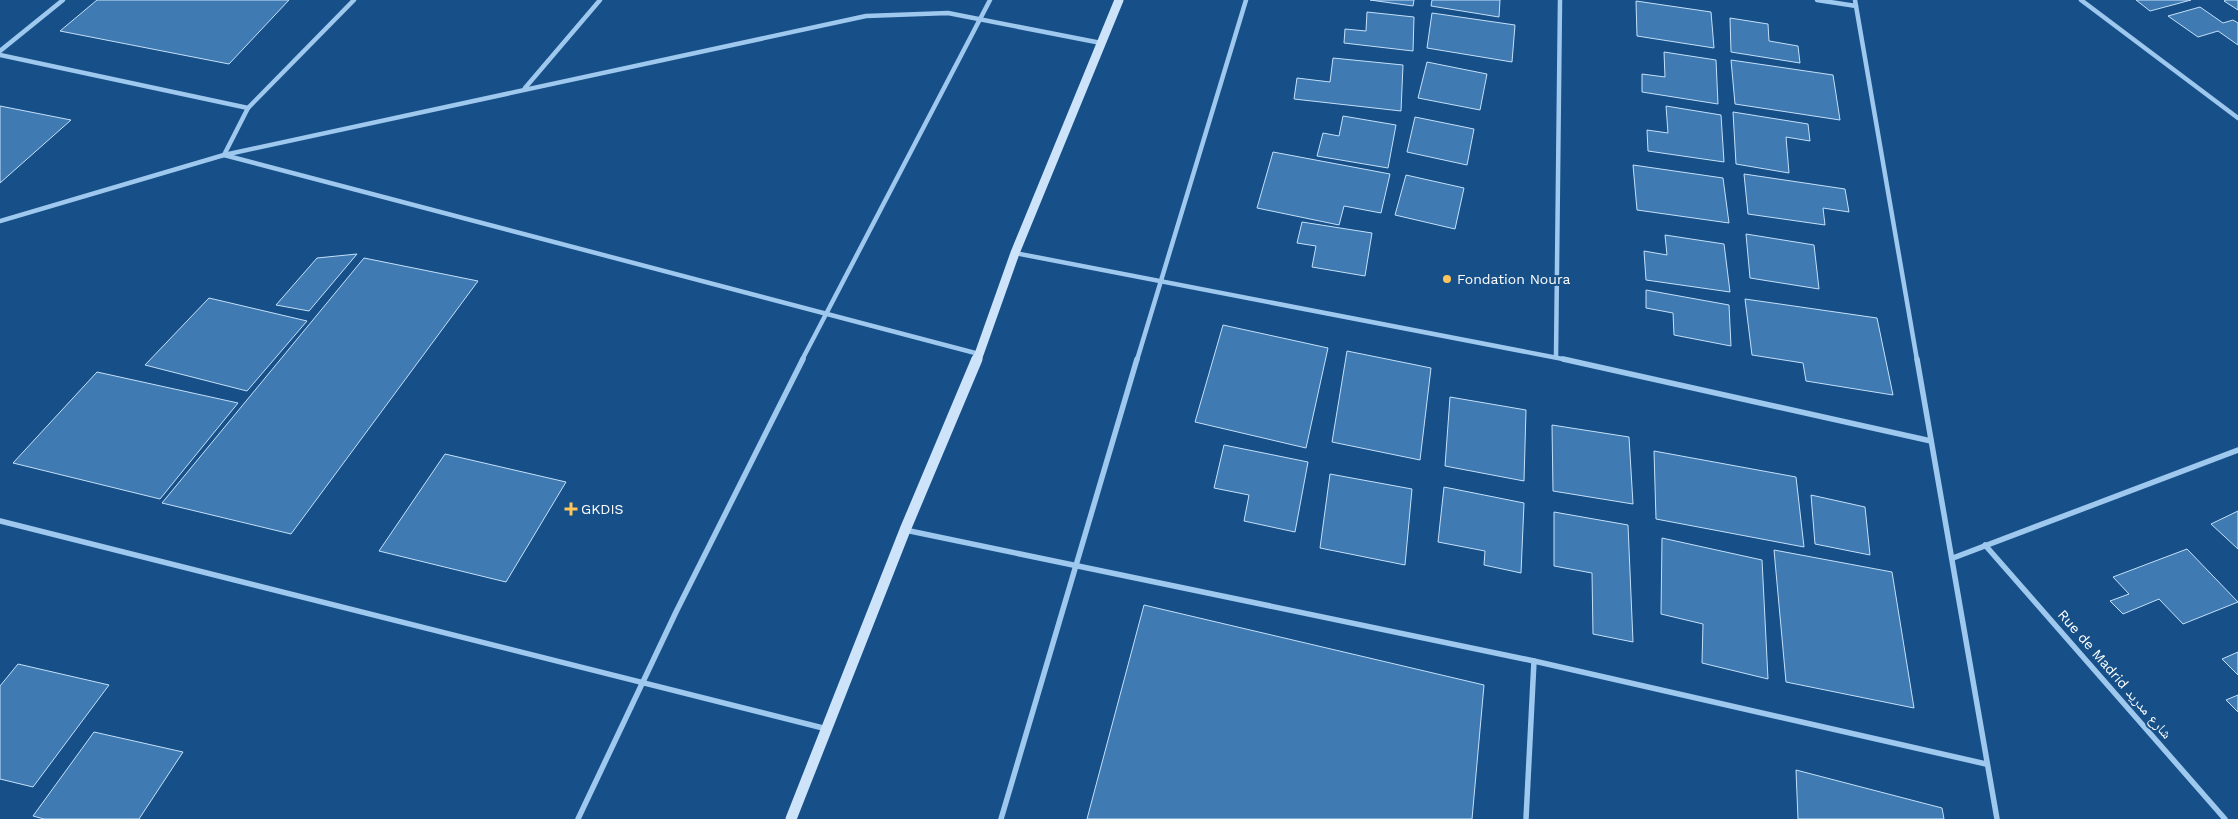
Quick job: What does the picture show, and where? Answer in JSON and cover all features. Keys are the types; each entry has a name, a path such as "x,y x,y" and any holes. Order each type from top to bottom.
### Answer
{"main road":[{"path":"791,819 904,530 979,354 1015,253 1119,0"}],"street":[{"path":"0,51 63,0"},
{"path":"224,155 248,108 354,0"},
{"path":"525,88 600,0"},
{"path":"578,819 641,682 826,314 990,0"},
{"path":"1001,819 1160,281 1246,0"},
{"path":"1556,357 1560,0"},
{"path":"1816,0 1855,3 1997,819"},
{"path":"2081,0 2237,117"},
{"path":"0,221 224,155 525,88 866,16 948,13 1101,43"},
{"path":"0,55 248,108"},
{"path":"224,155 979,354"},
{"path":"1015,253 1556,357 1931,441"},
{"path":"1953,558 2238,450"},
{"path":"0,521 827,729"},
{"path":"904,530 1534,660 1986,764"},
{"name":"Rue de Madrid شارع مدريد","path":"1985,545 2225,819"},
{"path":"1526,819 1534,660"}],"building":[{"path":"97,0 289,0 229,64 60,31"},
{"path":"1370,0 1414,0 1413,6"},
{"path":"1432,0 1500,0 1499,17 1431,6"},
{"path":"2136,0 2191,0 2150,11"},
{"path":"2226,0 2238,0 2238,10 2224,1"},
{"path":"1636,1 1711,12 1714,48 1637,36"},
{"path":"2200,7 2223,23 2233,20 2238,23 2238,45 2218,31 2198,37 2168,16"},
{"path":"1367,12 1414,17 1413,51 1344,43 1345,29 1366,31"},
{"path":"1432,13 1515,25 1512,62 1427,48"},
{"path":"1730,18 1768,24 1769,41 1798,46 1800,63 1731,52"},
{"path":"1664,52 1716,60 1718,104 1642,92 1642,74 1665,77"},
{"path":"1333,58 1403,65 1401,111 1294,99 1297,78 1330,82"},
{"path":"1731,60 1833,75 1840,120 1735,104"},
{"path":"1427,62 1487,74 1480,110 1418,98"},
{"path":"0,106 71,120 0,183"},
{"path":"1666,106 1721,115 1724,162 1648,151 1647,130 1668,133"},
{"path":"1733,112 1808,124 1810,141 1786,137 1789,173 1736,164"},
{"path":"1343,116 1396,125 1388,168 1317,156 1323,133 1339,136"},
{"path":"1415,117 1474,129 1467,165 1407,152"},
{"path":"1273,152 1390,174 1381,213 1344,206 1339,225 1257,208"},
{"path":"1633,165 1723,178 1729,223 1637,210"},
{"path":"1744,174 1845,189 1849,212 1823,208 1825,225 1748,214"},
{"path":"1406,175 1464,188 1455,229 1395,215"},
{"path":"1302,222 1372,233 1365,276 1312,267 1316,246 1297,243"},
{"path":"1746,234 1814,245 1819,289 1750,278"},
{"path":"1665,235 1724,244 1730,292 1646,280 1644,251 1667,255"},
{"path":"357,254 309,311 276,305 317,258"},
{"path":"364,258 478,281 291,534 162,503"},
{"path":"1646,290 1729,305 1731,346 1674,335 1673,313 1646,308"},
{"path":"209,298 307,321 247,391 145,365"},
{"path":"1745,299 1877,318 1893,395 1806,381 1803,363 1752,355"},
{"path":"1223,325 1328,348 1306,448 1195,422"},
{"path":"1347,351 1431,368 1420,460 1332,442"},
{"path":"97,372 238,403 160,499 13,463"},
{"path":"1450,397 1526,410 1524,481 1445,466"},
{"path":"1552,425 1629,437 1633,504 1553,491"},
{"path":"1224,445 1308,462 1295,532 1244,521 1249,495 1214,488"},
{"path":"1654,451 1796,477 1804,547 1656,519"},
{"path":"445,454 566,482 506,582 379,551"},
{"path":"1330,474 1412,489 1405,565 1320,548"},
{"path":"1444,487 1524,503 1521,573 1484,565 1485,551 1438,542"},
{"path":"1811,495 1865,507 1870,555 1815,544"},
{"path":"2238,511 2238,549 2211,524"},
{"path":"1554,512 1628,525 1633,642 1593,634 1592,573 1554,566"},
{"path":"1662,538 1762,560 1768,679 1702,663 1703,624 1661,614"},
{"path":"2187,549 2238,602 2183,624 2159,599 2123,614 2110,601 2129,594 2113,577"},
{"path":"1774,550 1892,572 1914,708 1786,682"},
{"path":"1144,605 1484,685 1472,819 1087,819"},
{"path":"2238,652 2238,675 2222,659"},
{"path":"18,664 109,685 33,787 0,779 0,686"},
{"path":"2238,695 2238,712 2226,700"},
{"path":"94,732 183,752 139,819 44,819 33,816"},
{"path":"1796,770 1942,808 1944,819 1798,819"}],"place":[{"name":"Fondation Noura","path":"1447,279"},
{"name":"GKDIS","path":"571,509"}]}
